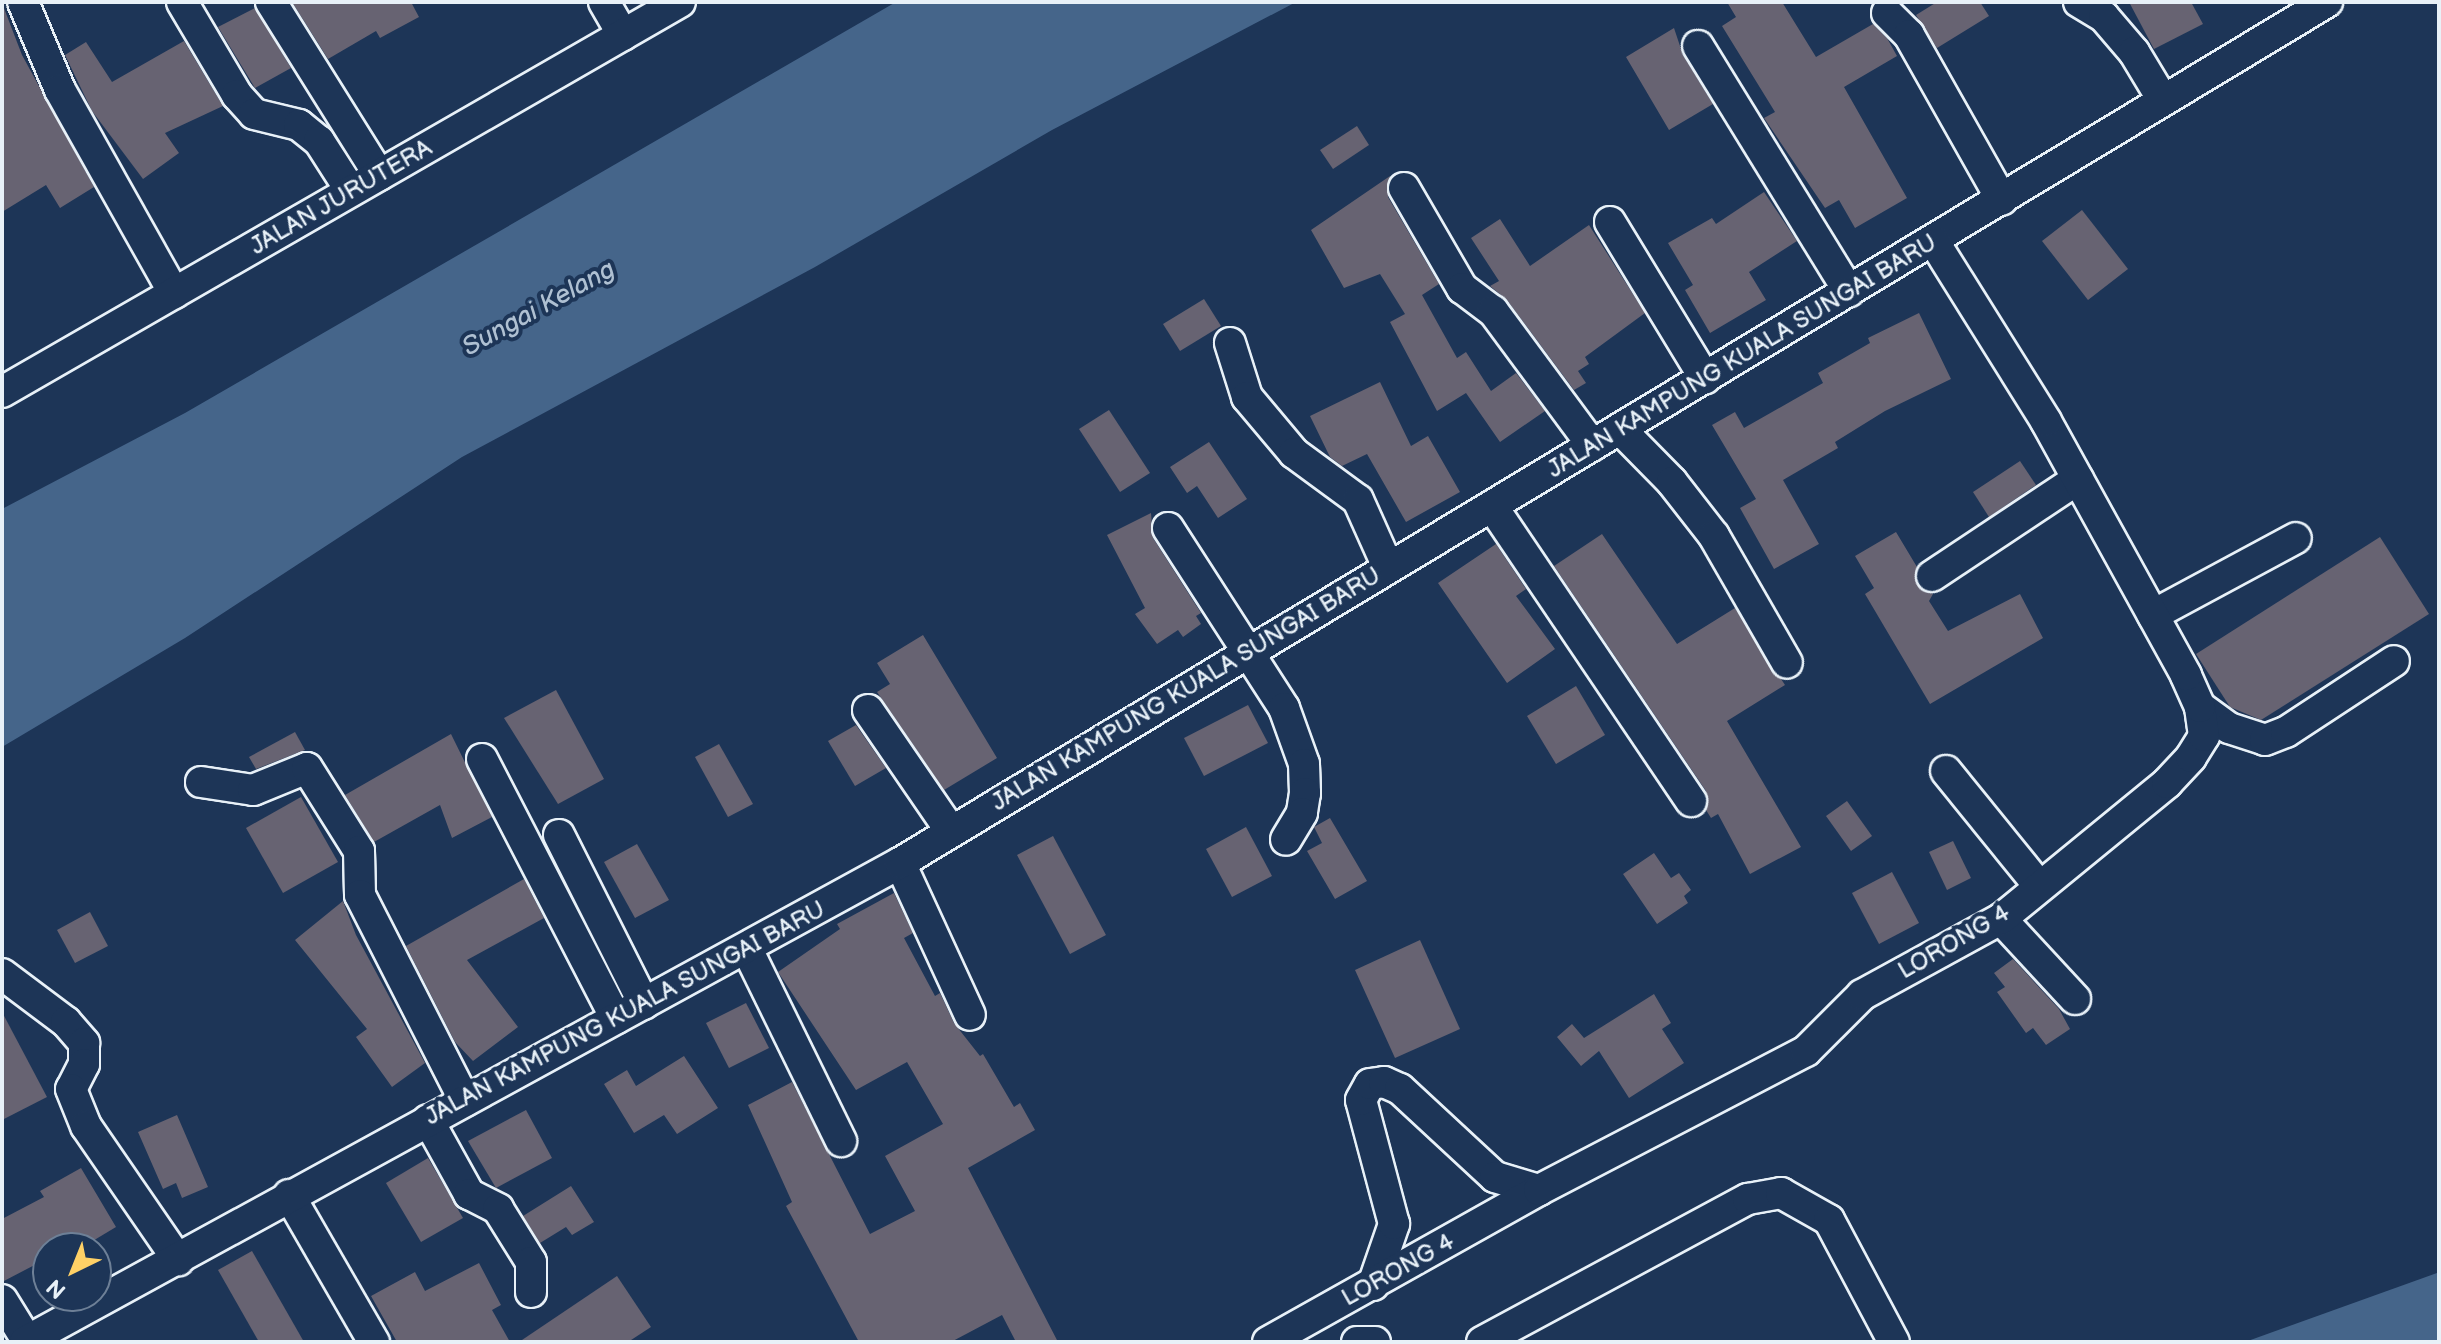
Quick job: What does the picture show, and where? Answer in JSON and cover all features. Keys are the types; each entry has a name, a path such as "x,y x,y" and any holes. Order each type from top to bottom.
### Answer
{"street":[{"path":"23,2 60,90 174,293"},
{"path":"182,2 237,95 254,114 299,125 319,141 351,191"},
{"path":"271,2 379,175"},
{"path":"604,2 623,35"},
{"name":"JALAN JURUTERA","path":"2,392 680,2"},
{"path":"2079,2 2104,17 2134,52 2163,100"},
{"name":"JALAN KAMPUNG KUALA SUNGAI BARU","path":"27,1342 289,1195 747,949 900,863 1388,567 1934,242 2327,2"},
{"path":"1887,13 1909,35 2002,200"},
{"path":"1698,46 1849,291"},
{"path":"1404,188 1462,288 1493,311 1592,445"},
{"path":"1610,222 1705,378"},
{"name":"LORONG 4","path":"1268,1342 1539,1190 1806,1051 1862,995 2001,919 2167,783 2191,757 2204,736 2200,707 2153,615 2078,479 1934,242"},
{"path":"1230,343 1247,397 1294,453 1358,500 1388,567"},
{"path":"1620,429 1672,482 1714,536 1787,663"},
{"path":"1932,576 2078,479"},
{"path":"1492,506 1691,801"},
{"path":"1168,528 1284,708 1304,764 1302,813 1286,840"},
{"path":"2153,615 2296,538"},
{"path":"2200,707 2229,728 2265,740 2286,732 2394,661"},
{"path":"868,710 951,831"},
{"path":"482,759 616,1019"},
{"path":"201,782 253,790 307,768 359,851 360,895 465,1101"},
{"path":"1946,771 2039,886"},
{"path":"559,835 644,1004"},
{"path":"900,863 970,1015"},
{"path":"2001,919 2075,999"},
{"path":"747,949 841,1141"},
{"path":"2,974 66,1022 84,1043 84,1064 71,1089 86,1126 178,1260"},
{"path":"1373,1285 1394,1224 1361,1100 1370,1084 1384,1082 1400,1089 1495,1177 1539,1190"},
{"path":"428,1120 469,1194 498,1209 531,1262 531,1292"},
{"path":"1482,1342 1748,1199 1781,1193 1829,1220 1894,1342"},
{"path":"289,1195 374,1342"},
{"path":"2,1300 27,1342"},
{"path":"1357,1342 1375,1342"}],"water":[{"name":"Sungai Kelang","path":"896,2 1296,2 1052,130 815,267 462,457 185,638 2,747 2,509 185,413"},
{"path":"2437,1273 2439,1342 2245,1342"}],"building":[{"path":"292,2 411,2 419,17 380,38 376,31 328,59"},
{"path":"1727,2 1782,2 1816,57 1873,24 1887,38 1897,56 1844,87 1907,198 1855,228 1839,200 1825,208 1764,118 1775,112 1722,26 1736,17"},
{"path":"1937,2 1980,2 1989,16 1937,48 1916,15"},
{"path":"2129,2 2191,2 2203,24 2154,49"},
{"path":"2,3 22,55 94,187 60,208 46,185 2,212"},
{"path":"255,8 291,68 255,88 218,27"},
{"path":"1674,28 1683,55 1713,104 1669,130 1626,57"},
{"path":"184,41 223,106 165,133 179,153 143,179 92,111 65,55 86,42 112,82"},
{"path":"1357,126 1369,145 1333,169 1320,150"},
{"path":"1390,176 1388,197 1439,284 1422,295 1457,358 1466,352 1491,391 1516,373 1545,411 1500,442 1466,393 1437,411 1390,322 1405,314 1380,274 1344,288 1311,230"},
{"path":"1764,192 1797,241 1749,272 1766,300 1710,333 1685,290 1693,285 1668,243 1712,218 1716,224"},
{"path":"2082,210 2128,269 2088,300 2042,241"},
{"path":"1500,219 1530,266 1589,225 1645,313 1585,357 1589,364 1578,371 1586,383 1574,390 1507,300 1490,286 1499,281 1471,238"},
{"path":"1204,299 1221,326 1180,351 1163,324"},
{"path":"1919,313 1951,379 1885,411 1835,442 1838,448 1783,480 1819,544 1774,569 1740,508 1756,499 1712,425 1735,412 1744,428 1823,383 1818,373 1870,343 1868,338"},
{"path":"1380,382 1411,446 1428,436 1460,492 1406,522 1367,454 1342,466 1330,457 1310,416"},
{"path":"1109,410 1150,473 1120,492 1079,429"},
{"path":"1209,442 1247,499 1218,518 1197,486 1187,493 1170,467"},
{"path":"2020,461 2036,485 1989,517 1973,492"},
{"path":"1151,513 1153,538 1201,613 1196,616 1201,624 1183,637 1178,630 1157,644 1135,614 1145,608 1107,535"},
{"path":"1896,532 1917,567 1917,585 1933,594 1929,601 1948,631 2020,594 2043,638 1930,704 1865,594 1874,588 1855,556"},
{"path":"1602,534 1677,644 1735,608 1785,685 1727,721 1801,847 1750,874 1718,814 1711,818 1706,810 1706,791 1554,566"},
{"path":"2380,537 2429,614 2261,720 2230,707 2196,654"},
{"path":"1496,544 1526,589 1516,596 1555,649 1507,683 1438,583"},
{"path":"923,635 997,758 944,790 877,692 890,684 877,663"},
{"path":"1576,686 1605,735 1556,764 1527,716"},
{"path":"556,690 604,779 558,804 504,718"},
{"path":"1248,705 1268,743 1204,776 1184,738"},
{"path":"856,725 886,768 855,786 828,741"},
{"path":"295,732 305,750 256,769 249,757"},
{"path":"451,734 492,817 452,838 440,805 374,842 345,795"},
{"path":"719,744 753,804 728,817 695,757"},
{"path":"301,797 338,862 283,893 246,828"},
{"path":"1847,801 1872,836 1851,851 1826,816"},
{"path":"1330,818 1367,881 1335,899 1307,851 1322,843 1314,827"},
{"path":"1246,827 1272,876 1232,897 1206,849"},
{"path":"1053,836 1106,935 1070,954 1017,855"},
{"path":"1953,841 1971,878 1947,890 1929,852"},
{"path":"637,844 669,900 635,918 604,862"},
{"path":"1654,853 1671,878 1679,873 1691,890 1684,896 1688,903 1657,924 1623,874"},
{"path":"1892,872 1919,923 1879,944 1852,893"},
{"path":"524,879 544,918 467,960 518,1027 473,1061 455,1042 406,946"},
{"path":"894,893 913,933 904,938 935,996 940,993 954,1023 980,1056 983,1054 1014,1107 1020,1103 1035,1130 968,1168 1058,1342 1016,1342 1002,1315 951,1342 859,1342 786,1206 792,1202 748,1105 792,1082 870,1234 915,1211 885,1156 943,1124 907,1062 856,1090 778,972 840,929 837,924"},
{"path":"343,901 356,935 425,1063 392,1087 356,1037 367,1029 295,940"},
{"path":"90,912 108,946 75,963 57,930"},
{"path":"1420,940 1460,1029 1395,1058 1355,970"},
{"path":"2013,959 2059,1009 2070,1029 2046,1045 2033,1028 2026,1033 1997,992 2005,987 1994,973"},
{"path":"1654,994 1671,1023 1662,1029 1684,1063 1629,1098 1599,1051 1581,1066 1557,1037 1572,1024 1584,1038"},
{"path":"746,1003 769,1048 729,1068 706,1023"},
{"path":"2,1012 47,1097 2,1120"},
{"path":"684,1056 718,1108 677,1134 664,1115 634,1133 604,1084 627,1070 636,1086"},
{"path":"526,1110 552,1158 496,1188 468,1141"},
{"path":"177,1115 208,1187 182,1198 176,1183 163,1189 138,1132"},
{"path":"428,1158 463,1218 421,1242 386,1183"},
{"path":"81,1168 116,1227 108,1232 32,1232 32,1266 2,1282 2,1219 44,1197 40,1191"},
{"path":"571,1186 594,1222 572,1235 566,1227 540,1243 523,1216"},
{"path":"252,1251 304,1342 259,1342 218,1270"},
{"path":"479,1263 501,1305 492,1310 510,1342 397,1342 371,1296 415,1272 425,1291"},
{"path":"617,1276 651,1327 628,1342 519,1342"}]}
